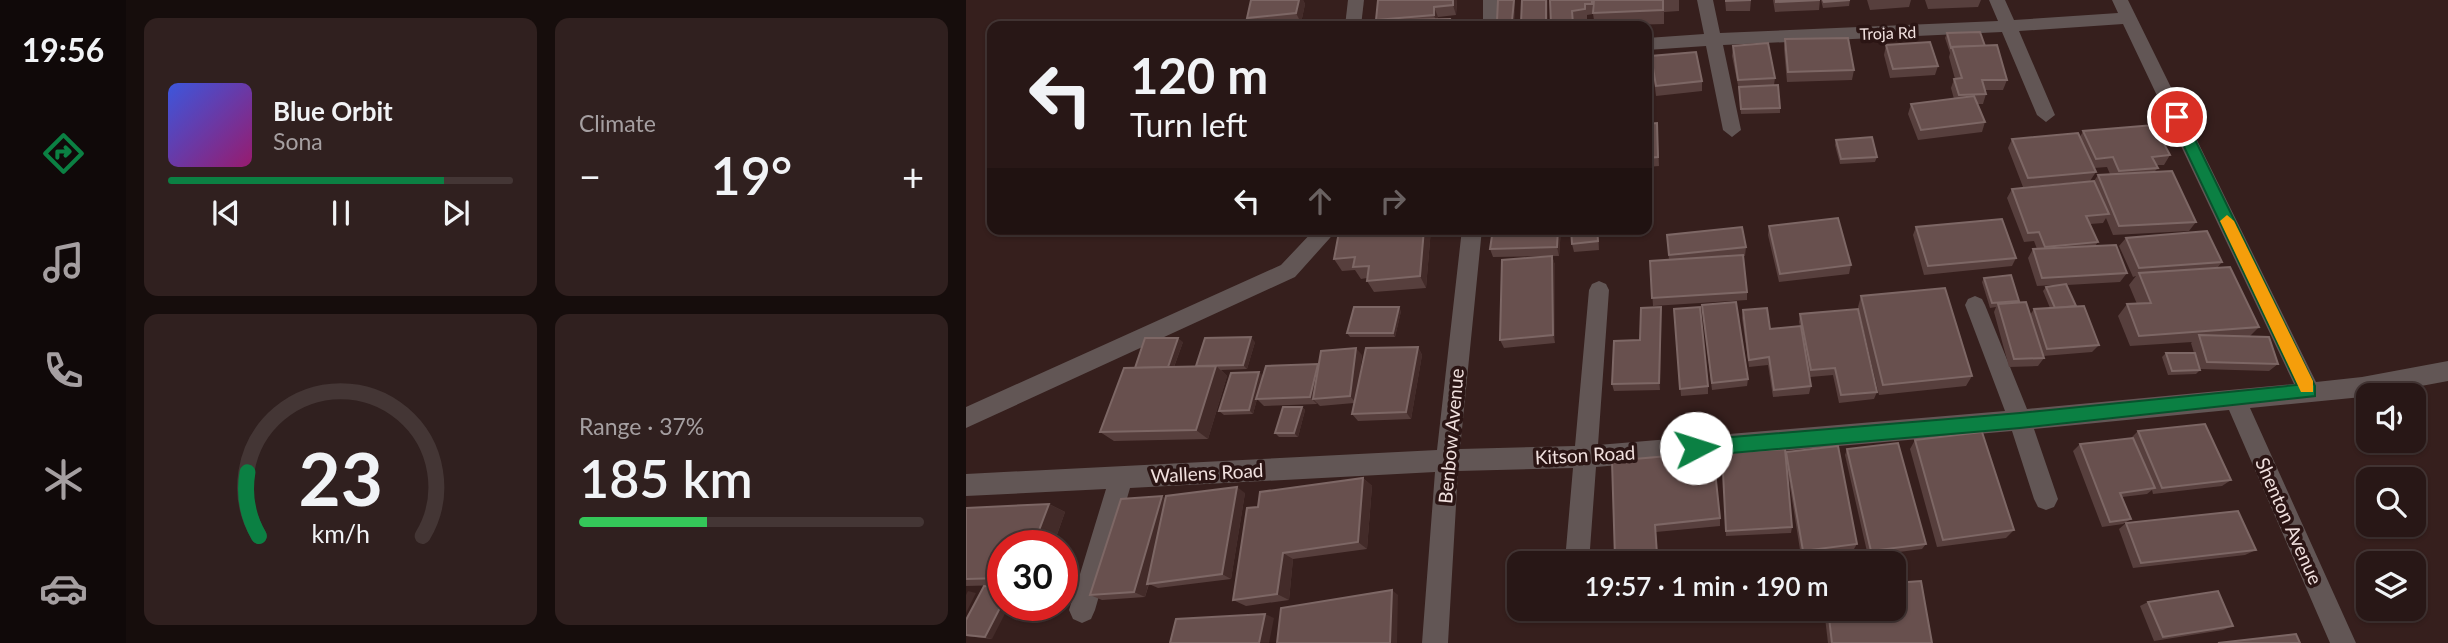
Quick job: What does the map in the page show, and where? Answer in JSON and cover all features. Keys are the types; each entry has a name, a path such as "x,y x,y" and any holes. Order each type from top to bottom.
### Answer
{"street":[{"path":"1354,21 1356,0"},
{"path":"1491,0 1491,21"},
{"path":"1705,0 1732,130"},
{"path":"1997,0 2046,115"},
{"path":"2120,0 2309,391"},
{"name":"Troja Rd","path":"1652,44 2008,28 2129,18"},
{"path":"966,418 1288,271 1322,235"},
{"name":"Benbow Avenue","path":"1435,643 1447,460 1471,235"},
{"path":"1578,549 1588,457 1599,290"},
{"path":"1975,305 2020,420 2046,499"},
{"name":"Kitson Road","path":"1447,460 1588,457 2020,420 2362,387 2448,371"},
{"name":"Shenton Avenue","path":"2235,398 2343,643"},
{"name":"Wallens Road","path":"966,485 1447,460"},
{"path":"1082,610 1121,477"}],"building":[{"path":"1251,0 1299,0 1296,13 1247,18"},
{"path":"1378,0 1453,0 1453,5 1434,7 1434,15 1376,20"},
{"path":"1498,0 1514,0 1512,21 1497,21"},
{"path":"1522,0 1546,0 1546,21 1521,21"},
{"path":"1550,0 1592,0 1592,4 1585,4 1585,9 1572,11 1573,21 1551,21"},
{"path":"1594,0 1663,0 1663,10 1593,13"},
{"path":"1776,0 1820,0 1776,2"},
{"path":"1450,19 1450,21 1404,20"},
{"path":"1980,32 1985,46 1951,48 1947,33"},
{"path":"1848,38 1854,70 1788,72 1785,39"},
{"path":"1930,42 1938,66 1893,69 1886,45"},
{"path":"1768,43 1775,78 1738,80 1733,46"},
{"path":"1997,45 2007,80 1982,80 1986,94 1959,95 1954,79 1962,78 1952,47"},
{"path":"1696,52 1702,81 1656,86 1652,56"},
{"path":"1778,85 1780,108 1741,109 1739,87"},
{"path":"1974,96 1985,122 1921,130 1911,104"},
{"path":"1657,123 1658,157 1652,158 1652,124"},
{"path":"2154,125 2170,155 2152,157 2158,168 2119,171 2113,157 2096,159 2083,131"},
{"path":"2078,133 2096,172 2028,178 2012,139"},
{"path":"1872,137 1877,157 1841,159 1836,140"},
{"path":"2172,171 2196,222 2119,226 2098,175"},
{"path":"2094,181 2109,214 2086,216 2098,242 2045,247 2039,232 2028,233 2012,189"},
{"path":"1838,218 1851,265 1780,274 1769,226"},
{"path":"2002,219 2016,258 1928,266 1916,227"},
{"path":"1742,227 1746,247 1669,255 1667,235"},
{"path":"2207,231 2222,262 2139,268 2126,238"},
{"path":"1338,235 1423,235 1420,276 1367,281 1369,266 1353,267 1355,257 1334,259"},
{"path":"1492,235 1558,235 1557,247 1490,249"},
{"path":"1571,235 1598,235 1598,241 1572,244"},
{"path":"2116,245 2127,273 2042,278 2033,249"},
{"path":"1743,255 1747,292 1652,298 1650,261"},
{"path":"1552,256 1553,335 1500,340 1502,260"},
{"path":"2230,267 2259,327 2139,336 2127,304 2151,303 2139,273"},
{"path":"2011,275 2019,301 1992,303 1984,278"},
{"path":"2066,284 2076,306 2055,308 2046,287"},
{"path":"1945,288 1972,376 1883,385 1861,296"},
{"path":"1736,302 1748,379 1712,383 1702,305"},
{"path":"2026,302 2044,358 2014,359 1998,304"},
{"path":"2084,306 2099,345 2047,349 2034,309"},
{"path":"1354,307 1399,307 1393,333 1347,333"},
{"path":"1661,307 1659,383 1612,384 1614,341 1640,340 1641,308"},
{"path":"1700,307 1708,386 1680,389 1674,309"},
{"path":"1767,308 1770,329 1801,326 1811,386 1774,390 1769,357 1749,360 1743,310"},
{"path":"1858,309 1877,392 1841,395 1835,368 1811,370 1800,314"},
{"path":"2199,335 2269,337 2278,364 2207,362"},
{"path":"1251,337 1243,365 1196,366 1205,338"},
{"path":"1145,338 1178,338 1168,367 1135,368"},
{"path":"1418,347 1406,412 1352,414 1366,348"},
{"path":"1356,348 1350,396 1313,399 1321,351"},
{"path":"2166,353 2195,353 2200,370 2172,371"},
{"path":"1318,364 1310,397 1256,399 1266,366"},
{"path":"1216,366 1196,430 1100,432 1124,368"},
{"path":"1259,372 1249,410 1219,411 1231,373"},
{"path":"1283,407 1302,407 1294,433 1275,433"},
{"path":"2205,424 2231,480 2162,488 2138,431"},
{"path":"1982,432 2014,530 1943,540 1915,440"},
{"path":"2133,438 2155,488 2120,493 2131,519 2110,522 2080,444"},
{"path":"1898,443 1926,544 1871,551 1847,449"},
{"path":"1838,446 1857,544 1803,551 1786,452"},
{"path":"1785,449 1792,527 1726,531 1722,453"},
{"path":"1713,452 1720,518 1655,525 1657,551 1615,551 1612,461"},
{"path":"1363,478 1358,542 1283,553 1277,594 1233,600 1247,508 1258,507 1260,492"},
{"path":"1237,487 1222,574 1147,584 1166,496"},
{"path":"1162,496 1134,592 1090,595 1121,499"},
{"path":"1049,504 1039,530 987,530 987,578 966,579 966,508"},
{"path":"2238,511 2256,550 2141,563 2126,523"},
{"path":"1921,581 1932,643 1832,643 1829,621 1906,621 1906,582"},
{"path":"984,586 987,586 987,621 993,621 985,637 966,635 966,620"},
{"path":"1392,590 1390,643 1277,643 1281,608"},
{"path":"2218,591 2233,626 2163,637 2148,602"},
{"path":"1265,614 1259,643 1170,643 1176,619"},
{"path":"2296,634 2300,643 2218,643"}],"slow traffic":[{"path":"2227,221 2307,386"}],"route":[{"path":"1696,448 2020,420 2309,391 2177,117"}]}
